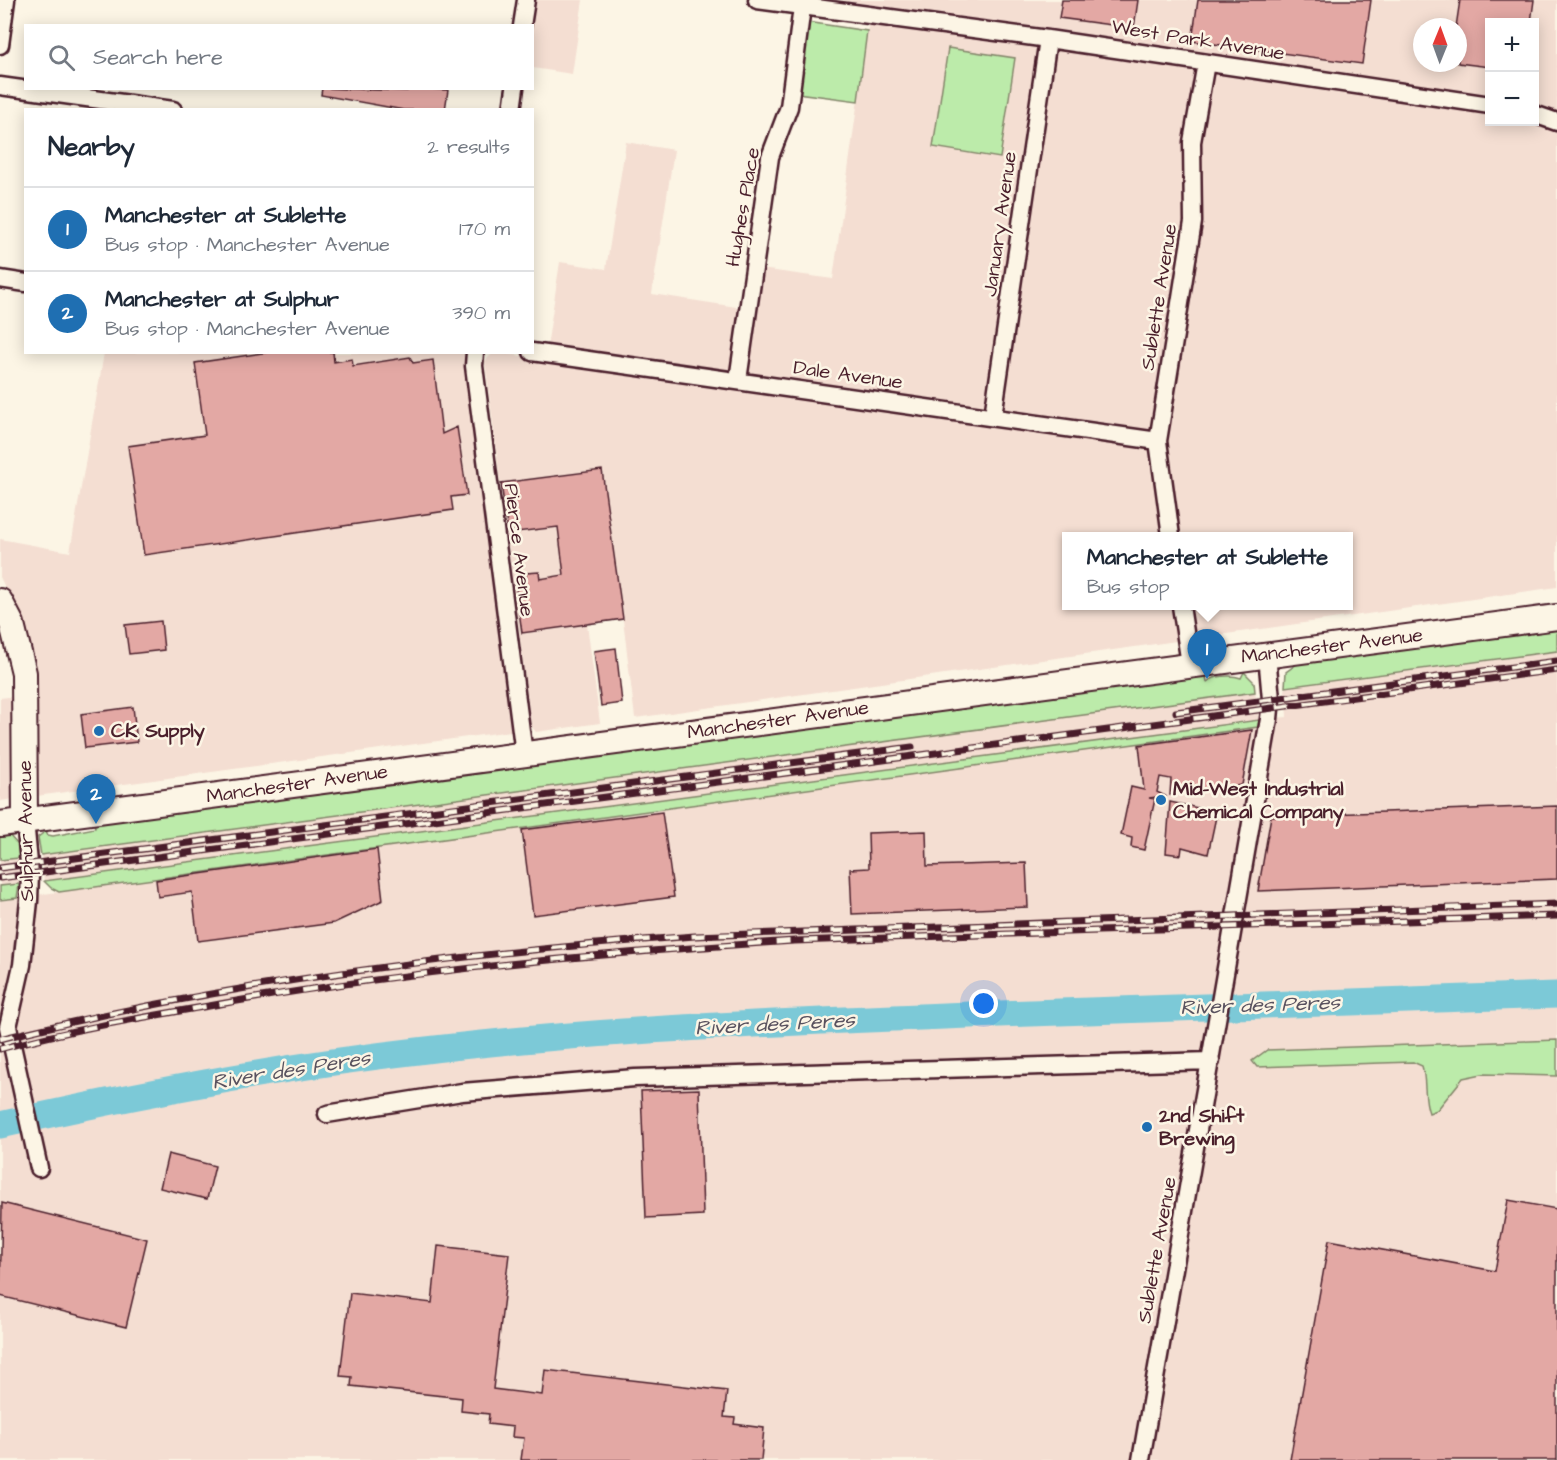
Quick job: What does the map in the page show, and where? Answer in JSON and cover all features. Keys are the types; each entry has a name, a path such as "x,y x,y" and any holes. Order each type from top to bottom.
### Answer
{"main road":[{"name":"Sulphur Avenue","path":"0,601 12,624 24,674 25,820"},
{"name":"Manchester Avenue","path":"0,824 1557,616"}],"street":[{"path":"0,45 6,0"},
{"path":"522,24 526,0"},
{"name":"West Park Avenue","path":"757,0 1048,39 1485,104"},
{"name":"Hughes Place","path":"738,380 770,157 789,107 802,7"},
{"name":"January Avenue","path":"993,416 1048,39"},
{"name":"Sublette Avenue","path":"1170,532 1158,441 1193,222 1192,142 1206,63"},
{"path":"0,86 24,89"},
{"path":"29,90 159,108"},
{"path":"512,108 515,90"},
{"path":"1539,116 1557,122"},
{"path":"0,279 24,283"},
{"name":"Dale Avenue","path":"534,352 1158,441"},
{"name":"Pierce Avenue","path":"475,354 474,366 524,754"},
{"path":"1182,610 1190,664"},
{"name":"Sublette Avenue","path":"1141,1460 1269,719 1271,699 1267,655"},
{"name":"Sulphur Avenue","path":"25,820 30,873 29,901 22,965 8,1027 39,1168"},
{"path":"327,1114 462,1092 635,1078 1212,1053"}],"shaded area":[{"path":"536,0 583,0 572,74 534,68 534,24 532,24"},
{"path":"841,0 1557,0 1557,587 635,718 623,620 587,624 600,723 536,732 531,726 485,361 492,354 506,354 742,386 761,269 833,279 871,5"},
{"path":"626,142 674,150 652,294 743,308 733,373 547,347 560,262 606,269"},
{"path":"104,354 464,354 511,731 0,801 0,698 17,696 22,623 0,577 0,539 70,552"},
{"path":"1557,651 1557,1460 0,1460 0,900 1257,727 1258,720 44,881 41,855 1255,692 1259,719 1287,717 1285,687"},
{"path":"19,858 19,884 0,886 0,860"}],"green space":[{"path":"807,22 867,31 858,101 797,93"},
{"path":"948,48 1015,58 1000,158 933,147"},
{"path":"1557,629 1557,651 1285,687 1286,672 1297,664"},
{"path":"1244,672 1254,682 1255,692 41,855 38,837 46,831 48,835 53,836 95,828 94,823 1206,676 1207,682 1223,676 1241,678"},
{"path":"1259,720 1258,727 59,892 44,881"},
{"path":"9,835 18,845 19,858 0,860 0,836"},
{"path":"19,884 17,898 0,900 0,886"},
{"path":"1557,1040 1557,1076 1482,1074 1463,1078 1437,1110 1429,1113 1422,1066 1413,1062 1257,1067 1252,1061 1267,1050"}],"building":[{"path":"1062,0 1138,0 1134,28 1059,18"},
{"path":"1198,0 1371,0 1362,64 1192,41"},
{"path":"1460,0 1534,0 1532,18 1485,18 1485,66 1467,64 1467,18 1457,18"},
{"path":"322,90 448,90 445,108 393,108 321,95"},
{"path":"256,354 333,354 334,362 352,359 353,366 410,357 413,363 433,360 442,434 457,427 467,495 451,497 453,510 144,555 128,446 205,435 195,363"},
{"path":"602,470 623,619 522,633 515,581 526,579 526,573 539,572 540,579 564,575 558,527 508,533 501,483"},
{"path":"161,621 164,650 129,654 125,625"},
{"path":"616,648 622,703 601,706 594,651"},
{"path":"133,707 137,742 85,748 81,714"},
{"name":"Mid-West Industrial Chemical Company","path":"1252,730 1242,785 1170,795 1171,779 1160,777 1157,792 1165,796 1149,798 1155,799 1144,850 1131,847 1132,838 1121,835 1131,787 1144,790 1139,745"},
{"path":"1170,802 1217,812 1208,854 1182,847 1181,855 1166,853"},
{"path":"1557,806 1557,879 1258,891 1271,816"},
{"path":"662,812 674,897 533,915 522,830"},
{"path":"926,831 927,866 1026,863 1028,907 852,914 850,869 869,868 868,833"},
{"path":"377,849 383,900 334,923 198,941 192,892 158,897 156,880"},
{"path":"699,1089 703,1215 646,1218 641,1091"},
{"path":"168,1154 215,1166 207,1199 160,1188"},
{"path":"1508,1200 1557,1209 1557,1460 1290,1460 1329,1240 1495,1271"},
{"path":"2,1203 147,1239 126,1327 0,1296"},
{"path":"438,1246 509,1254 493,1389 542,1395 545,1370 727,1391 724,1417 735,1418 734,1424 764,1428 761,1460 521,1460 524,1438 512,1437 513,1427 488,1424 489,1414 461,1411 462,1398 351,1386 352,1377 340,1376 350,1293 432,1303"}],"waterway":[{"name":"River des Peres","path":"0,1125 260,1073 418,1051 563,1036 708,1026 1557,995"}],"railway":[{"path":"1176,712 1557,661"},
{"path":"0,878 1557,670"},
{"path":"0,868 912,747"},
{"path":"0,1039 172,1001 346,972 608,943 695,936 1557,904"},
{"path":"0,1049 156,1015 354,983 500,965 647,951 794,941 1557,916"}],"place":[{"name":"Manchester at Sublette","path":"1207,679"},
{"name":"CK Supply","path":"99,731"},
{"name":"Mid-West Industrial Chemical Company","path":"1161,800"},
{"name":"Manchester at Sulphur","path":"96,824"},
{"name":"2nd Shift Brewing","path":"1147,1127"}]}
